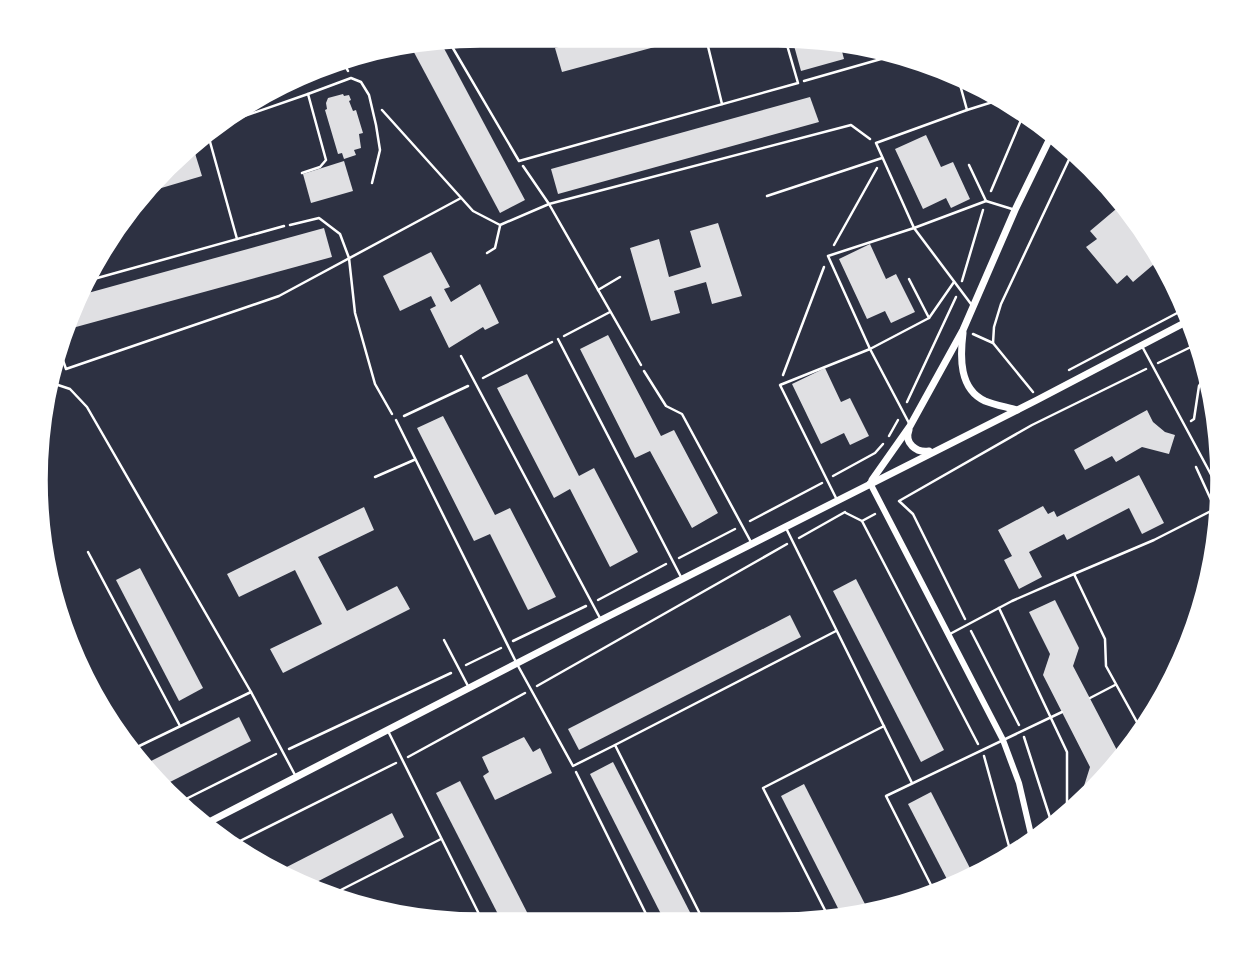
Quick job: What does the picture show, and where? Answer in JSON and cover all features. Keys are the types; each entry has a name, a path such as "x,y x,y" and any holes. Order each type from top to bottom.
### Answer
{"street":[{"path":"870,483 910,426 963,330 1015,210 1049,141"},
{"path":"211,821 1182,324"},
{"path":"963,330 961,356 968,386 984,401 1018,410"},
{"path":"910,426 907,435 916,450 934,450"},
{"path":"870,483 1003,740 1019,783 1030,832"}],"lane":[{"path":"452,46 519,161 798,83 787,46"},
{"path":"708,46 722,104"},
{"path":"237,120 351,78 361,82 369,94 380,150 372,183"},
{"path":"960,86 967,110"},
{"path":"302,173 320,167 326,160 308,94"},
{"path":"973,307 914,228 876,144 992,102"},
{"path":"211,138 237,239"},
{"path":"767,196 882,158"},
{"path":"969,165 986,201"},
{"path":"910,426 870,349 828,256 986,201 1015,210"},
{"path":"95,279 284,226"},
{"path":"909,279 929,318"},
{"path":"837,500 780,385 870,349 929,318 954,282"},
{"path":"558,339 682,579"},
{"path":"1141,345 1212,476"},
{"path":"461,356 601,620"},
{"path":"644,371 666,406 681,414 752,545"},
{"path":"56,384 70,389 87,407 251,692 297,778"},
{"path":"396,420 517,664 573,766 836,631"},
{"path":"375,477 415,459"},
{"path":"948,635 999,608 1154,540 1211,511"},
{"path":"786,528 912,783"},
{"path":"88,552 180,726"},
{"path":"1074,574 1105,639 1106,666 1137,722"},
{"path":"999,608 1067,752 1067,803"},
{"path":"444,640 470,689"},
{"path":"1090,698 1116,684"},
{"path":"137,747 251,692"},
{"path":"931,885 886,796 1062,712"},
{"path":"825,911 763,788 884,726"},
{"path":"388,731 479,914"},
{"path":"615,745 700,914"},
{"path":"340,890 441,839"}],"path":[{"path":"798,83 883,58"},
{"path":"346,67 351,78"},
{"path":"369,94 473,211 500,225"},
{"path":"186,799 460,669 743,525 875,453 886,442 960,289 986,201 1021,120"},
{"path":"500,225 549,204 851,125 876,144"},
{"path":"993,343 994,327 1001,304 1069,158"},
{"path":"519,161 549,204 644,371"},
{"path":"63,359 66,369 279,296 461,198"},
{"path":"284,226 319,218 340,234 349,258 355,313 375,384 396,420 610,312"},
{"path":"487,253 495,248 500,225"},
{"path":"598,290 620,277"},
{"path":"1066,372 1178,313"},
{"path":"945,321 993,343 1032,390 1046,418"},
{"path":"1050,818 1022,731 913,514 899,501 1046,418 1190,347"},
{"path":"1184,425 1195,419 1201,384"},
{"path":"837,500 845,512 862,521 986,760 1009,846"},
{"path":"240,841 402,760 531,690 845,512"},
{"path":"573,766 646,914"}],"building":[{"path":"562,46 658,46 562,72 555,48"},
{"path":"794,46 842,50 844,59 801,71"},
{"path":"443,47 525,200 500,213 413,51"},
{"path":"349,95 363,133 359,134 361,148 354,150 356,155 344,159 342,153 338,154 325,110 328,98"},
{"path":"810,97 819,122 558,194 551,169"},
{"path":"926,135 941,167 953,162 970,199 951,208 946,198 923,209 895,149"},
{"path":"195,152 202,176 157,189"},
{"path":"344,161 353,191 311,203 303,174"},
{"path":"1117,208 1154,264 1133,282 1127,275 1117,284 1086,247 1097,239 1090,231"},
{"path":"718,223 742,296 712,304 706,282 674,291 680,313 651,321 630,248 659,239 669,277 701,267 690,231"},
{"path":"324,228 332,257 74,328 88,293"},
{"path":"870,244 886,279 896,274 915,312 891,323 885,311 867,319 839,259"},
{"path":"431,252 450,287 444,289 451,302 480,284 499,323 485,330 483,327 449,348 430,309 436,306 431,296 400,311 383,276"},
{"path":"608,335 661,436 674,430 718,513 692,528 650,451 635,458 580,349"},
{"path":"825,368 841,402 850,398 869,436 850,445 844,433 821,444 792,384"},
{"path":"527,374 579,476 594,468 638,552 610,567 570,489 554,498 497,388"},
{"path":"1147,410 1153,422 1165,432 1175,435 1169,454 1142,447 1116,462 1112,456 1085,470 1074,450"},
{"path":"443,416 495,515 510,508 556,597 528,610 490,534 474,541 417,428"},
{"path":"1139,475 1164,523 1142,534 1129,508 1067,540 1064,534 1029,552 1042,577 1019,589 1004,560 1012,556 998,530 1043,506 1048,514 1054,511 1057,517"},
{"path":"364,507 374,530 318,557 347,611 397,586 410,609 283,673 270,649 322,624 295,570 239,597 227,574"},
{"path":"140,568 203,688 179,701 116,580"},
{"path":"856,579 944,750 921,762 833,591"},
{"path":"1055,600 1079,648 1073,666 1117,750 1084,786 1090,767 1043,675 1050,654 1029,612"},
{"path":"790,615 801,637 579,750 568,729"},
{"path":"239,717 251,741 169,782 150,762"},
{"path":"524,737 533,752 540,748 552,773 495,800 483,776 489,772 482,757"},
{"path":"613,762 691,914 661,914 590,774"},
{"path":"460,781 528,914 498,914 436,793"},
{"path":"804,784 865,904 839,909 781,796"},
{"path":"931,792 970,868 947,879 908,804"},
{"path":"392,813 404,837 317,882 285,868"}]}
